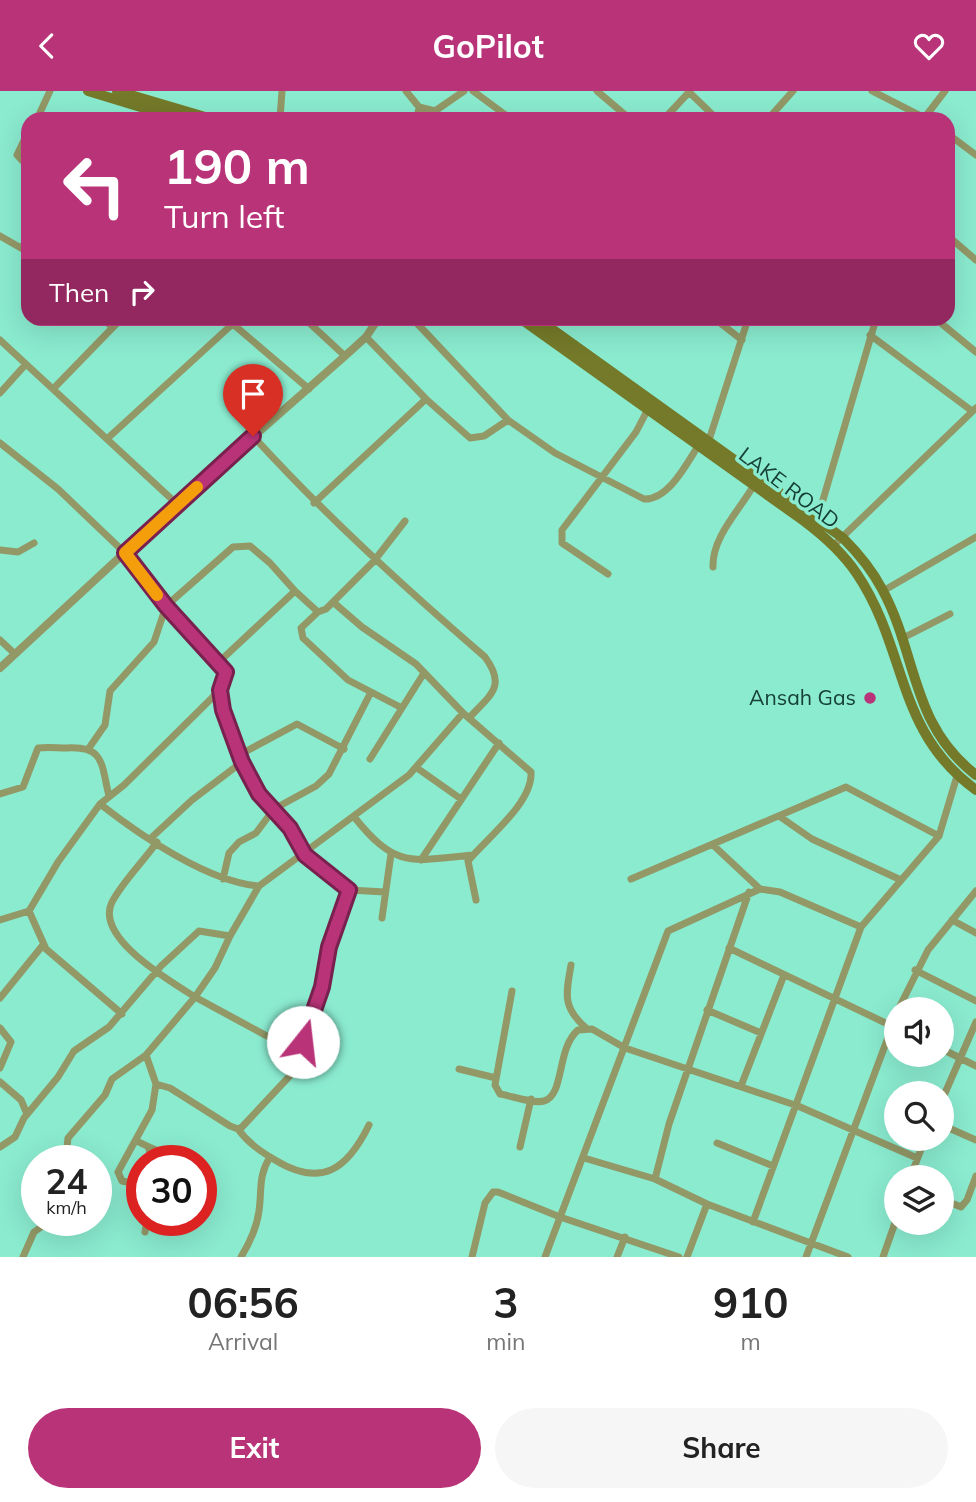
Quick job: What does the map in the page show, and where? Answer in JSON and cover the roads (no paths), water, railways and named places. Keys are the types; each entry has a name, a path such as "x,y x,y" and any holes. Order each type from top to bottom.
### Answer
{"main road":[{"path":"88,91 157,112"},
{"path":"117,91 188,112"},
{"name":"LAKE ROAD","path":"531,326 754,485 833,546 857,573 873,604 916,719 938,757 976,790"},
{"name":"LAKE ROAD","path":"548,326 818,517 843,538 861,557 883,590 932,726 955,756 976,775"}],"street":[{"path":"40,112 50,91"},
{"path":"280,112 282,91"},
{"path":"408,91 419,107 435,111 464,91"},
{"path":"473,91 502,112"},
{"path":"597,91 621,112"},
{"path":"670,112 690,91 710,112"},
{"path":"774,112 793,91"},
{"path":"872,91 914,112"},
{"path":"930,112 945,91"},
{"path":"418,112 419,107"},
{"path":"955,139 976,155"},
{"path":"0,236 21,248"},
{"path":"955,242 976,260"},
{"path":"108,438 226,326"},
{"path":"239,326 309,389"},
{"path":"313,326 345,356"},
{"path":"0,668 253,436 366,337 373,326"},
{"path":"420,326 508,420 555,453 636,496 652,499 665,492 698,446"},
{"path":"724,326 742,340"},
{"path":"709,440 746,326"},
{"path":"818,517 873,326"},
{"path":"944,326 976,352"},
{"path":"54,388 112,327"},
{"path":"833,546 974,410 870,335"},
{"path":"366,337 426,400 470,438 478,438 494,431 508,420"},
{"path":"0,340 177,505"},
{"path":"0,393 26,364"},
{"path":"314,503 426,400"},
{"path":"608,574 569,550 561,537 562,530 636,432 647,411"},
{"path":"68,1145 68,1138 105,1095 112,1079 146,1055 195,997 215,968 230,936 260,886 355,818 417,768 497,685 492,666 374,561 314,503 253,436"},
{"path":"0,443 58,489 125,553 166,606 220,661 226,672 220,690 139,771 100,804 58,862 29,911 0,920"},
{"path":"713,568 713,555 720,537 754,485"},
{"path":"400,707 348,680 303,638 301,628 334,602 374,561 405,521"},
{"path":"883,590 976,539"},
{"path":"0,550 18,552 34,543"},
{"path":"89,748 105,725 110,691 155,642 166,606 212,563 242,544 265,558 318,613"},
{"path":"220,661 295,591"},
{"path":"334,602 362,627 425,673 466,715 528,766 532,777 509,817 473,855 467,868 476,900"},
{"path":"901,639 950,614"},
{"path":"0,640 15,653"},
{"path":"370,758 400,707 425,673"},
{"path":"220,690 223,710 240,759 259,794 290,828 305,855 349,890 385,891"},
{"path":"223,879 229,853 239,842 256,833 274,809 316,786 329,774 371,692"},
{"path":"300,1054 195,997 157,972 124,946 113,927 110,909 112,901 154,840 192,800 240,759 297,725 344,749"},
{"path":"421,860 499,743"},
{"path":"0,794 23,787 38,748 89,748 97,755 109,796"},
{"path":"417,768 461,799"},
{"path":"753,1222 837,1000 861,927 939,836 957,776"},
{"path":"631,879 846,787 939,836"},
{"path":"100,804 193,866 223,879 260,886"},
{"path":"779,816 812,839 901,880"},
{"path":"355,818 391,854 421,860 473,855"},
{"path":"713,845 760,889"},
{"path":"382,918 391,854"},
{"path":"545,1257 668,931 760,889 780,892 861,927"},
{"path":"238,1129 300,1065 300,1054 322,987 329,947 349,890"},
{"path":"904,997 915,970 976,891"},
{"path":"655,1179 662,1144 749,892"},
{"path":"29,911 43,945 122,1014"},
{"path":"952,920 976,933"},
{"path":"0,1147 15,1137 27,1114 41,1099 74,1051 110,1027 157,972 199,931 230,936"},
{"path":"0,998 43,945"},
{"path":"729,948 884,1022"},
{"path":"571,965 568,1004 574,1017 586,1028 600,1032 625,1048 798,1106 856,1129 917,1158"},
{"path":"915,970 976,1001"},
{"path":"741,1086 784,975"},
{"path":"512,991 496,1078 497,1093 542,1101 555,1093 565,1046 578,1030 586,1028"},
{"path":"707,1010 761,1033"},
{"path":"950,1081 976,1022"},
{"path":"0,1028 10,1042 1,1065"},
{"path":"806,1257 884,1054"},
{"path":"135,1145 155,1102 156,1084 146,1055"},
{"path":"954,1055 976,1066"},
{"path":"459,1069 496,1078"},
{"path":"0,1082 21,1100 27,1114"},
{"path":"156,1084 170,1088 238,1129 254,1147 270,1157 304,1173 324,1173 348,1158 369,1125"},
{"path":"21,1100 41,1099"},
{"path":"520,1147 531,1099"},
{"path":"954,1130 976,1140"},
{"path":"137,1141 143,1145"},
{"path":"717,1143 774,1165"},
{"path":"915,1165 920,1151"},
{"path":"241,1257 249,1244 258,1215 259,1184 270,1157"},
{"path":"584,1157 655,1179 707,1204 848,1257"},
{"path":"126,1160 118,1173 122,1181 126,1182"},
{"path":"954,1204 961,1207 967,1200 976,1176"},
{"path":"472,1257 485,1203 493,1192 680,1257"},
{"path":"687,1257 707,1204"},
{"path":"883,1257 891,1235"},
{"path":"23,1257 32,1236"},
{"path":"617,1257 625,1237"}],"place":[{"name":"Ansah Gas","path":"870,698"}]}
